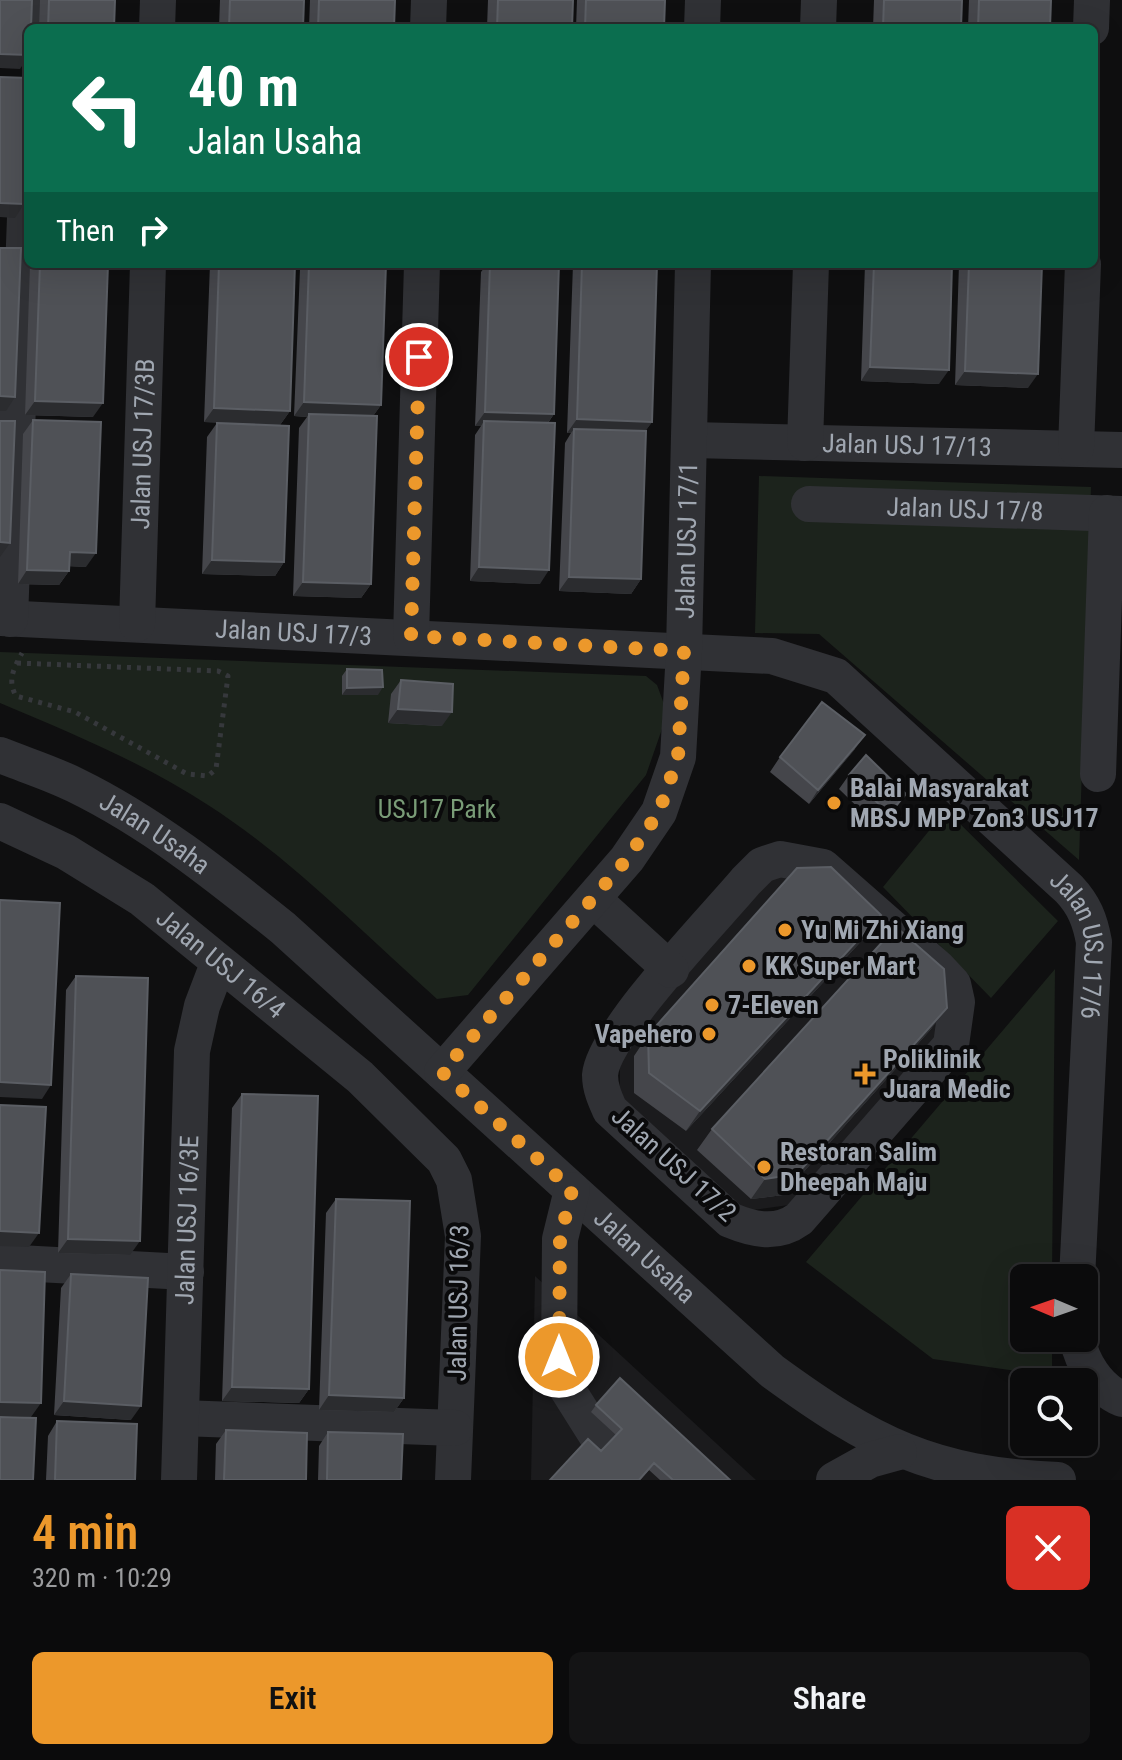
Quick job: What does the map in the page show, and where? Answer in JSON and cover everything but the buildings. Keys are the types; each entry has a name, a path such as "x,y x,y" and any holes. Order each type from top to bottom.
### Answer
{"street":[{"path":"32,24 33,0"},
{"path":"157,24 158,0"},
{"path":"428,24 429,0"},
{"path":"702,24 703,0"},
{"path":"818,24 819,0"},
{"path":"1091,24 1092,0"},
{"path":"5,619 17,239 24,174"},
{"name":"Jalan USJ 17/3B","path":"137,624 148,268"},
{"path":"411,636 422,268"},
{"name":"Jalan USJ 17/1","path":"442,1072 646,835 670,785 678,757 684,651 693,268"},
{"path":"805,443 811,268"},
{"path":"1076,448 1083,268"},
{"name":"Jalan USJ 17/13","path":"691,440 1122,450"},
{"name":"Jalan USJ 17/8","path":"809,504 1115,514"},
{"path":"1098,774 1115,514"},
{"name":"Jalan USJ 17/3","path":"5,619 684,651"},
{"name":"Jalan USJ 17/6","path":"684,651 772,656 836,676 1082,904 1094,942 1078,1264"},
{"name":"Jalan Usaha","path":"0,755 71,783 109,803 200,861 283,928 772,1371 835,1417 899,1452 962,1470 1058,1480"},
{"name":"Jalan USJ 16/4","path":"0,821 66,852 142,899 360,1077 423,1136"},
{"name":"Jalan USJ 17/2","path":"780,859 801,860 823,867 841,880 953,984 957,1002 951,1045 799,1219 786,1228 748,1228 730,1220 610,1110 602,1091 600,1073 618,1033 671,970 762,865 780,859"},
{"path":"593,899 671,970"},
{"name":"Jalan USJ 16/3E","path":"179,1480 192,1051 202,1006 218,964"},
{"name":"Jalan USJ 16/3","path":"423,1136 444,1160 460,1206 463,1236 453,1480"},
{"path":"572,1190 560,1239 559,1357 566,1387 605,1449"},
{"path":"0,1262 186,1272"},
{"path":"1081,1352 1084,1364 1109,1394 1122,1399"},
{"path":"181,1418 455,1428"},
{"path":"834,1480 870,1460 899,1452"}],"path":[{"path":"17,663 218,671 228,676 216,769 208,776 187,774 75,712 16,696 10,686 17,663 22,653"}],"shaded area":[{"path":"769,876 820,878 940,984 943,1033 789,1205 738,1212 620,1105 620,1046"},
{"path":"535,1276 756,1480 531,1480"}],"green space":[{"path":"759,476 1091,487 1079,860 819,634 755,633"},
{"name":"USJ17 Park","path":"0,652 646,676 657,685 664,704 662,729 646,775 468,995 437,999 298,873 208,805 133,762 0,703"},
{"path":"946,810 1058,921 991,998 883,887"},
{"path":"1055,969 1052,1264 1010,1264 1010,1352 1052,1352 1052,1368 1010,1370 933,1359 806,1262"}],"place":[{"name":"Balai Masyarakat MBSJ MPP Zon3 USJ17","path":"834,803"},
{"name":"Yu Mi Zhi Xiang","path":"785,930"},
{"name":"KK Super Mart","path":"749,966"},
{"name":"7-Eleven","path":"712,1005"},
{"name":"Vapehero","path":"709,1034"},
{"name":"Poliklinik Juara Medic","path":"865,1074"},
{"name":"Restoran Salim Dheepah Maju","path":"764,1167"}],"route":[{"path":"419,357 411,636 684,651 678,757 659,812 646,835 442,1072 572,1190 560,1239 559,1357"}]}
